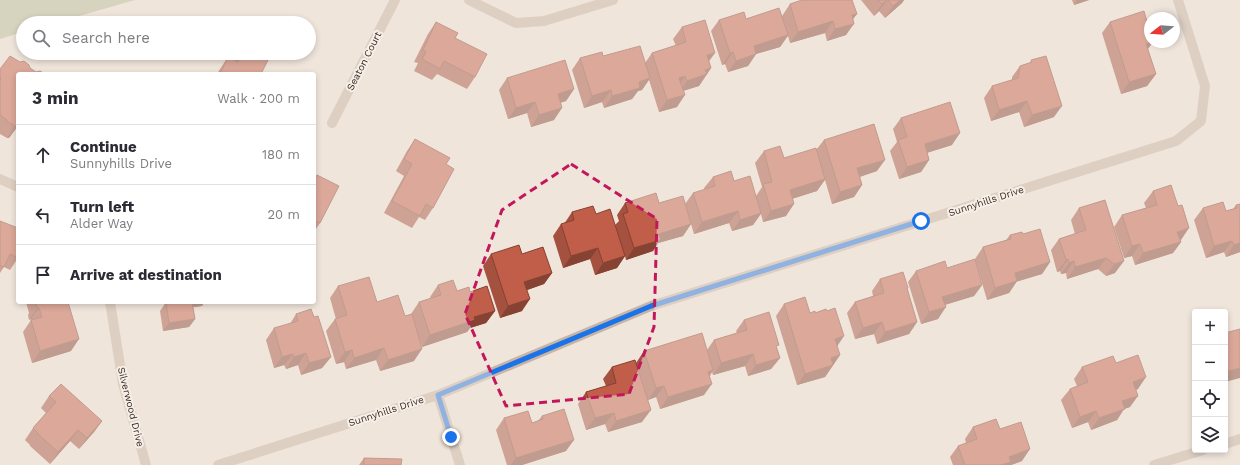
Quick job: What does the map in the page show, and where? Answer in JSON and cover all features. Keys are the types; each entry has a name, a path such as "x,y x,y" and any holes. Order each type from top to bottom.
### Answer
{"street":[{"name":"Seaton Court","path":"332,123 395,0"},
{"path":"469,0 516,23 544,21 608,1"},
{"name":"Sunnyhills Drive","path":"218,465 438,395 651,306 1176,141 1201,120 1205,86 1178,0"},
{"path":"0,179 16,186"},
{"name":"Silverwood Drive","path":"110,304 123,384 146,465"},
{"path":"438,395 460,465"},
{"path":"1228,443 1240,439"},
{"path":"1154,465 1193,453"}],"highlighted area":[{"path":"571,164 657,219 654,327 629,394 506,406 465,314 502,210"}],"green space":[{"path":"0,0 135,0 79,16 16,16 16,34 0,39"}],"building":[{"path":"802,0 852,0 857,14 852,15 854,24 835,29 833,21 798,32 790,4"},
{"path":"878,0 887,0 882,4"},
{"path":"888,0 900,0 893,6"},
{"path":"779,8 788,35 754,46 756,54 736,61 733,52 730,53 719,20 744,12 746,19"},
{"path":"1144,11 1144,48 1147,48 1156,74 1129,82 1110,22"},
{"path":"705,20 715,53 707,55 711,68 705,70 707,74 687,81 685,76 679,78 685,95 667,100 652,53 686,42 682,27"},
{"path":"436,22 458,33 455,38 487,54 475,77 444,61 440,69 422,59 426,52 423,50"},
{"path":"640,46 650,78 639,82 640,88 612,96 611,90 592,96 580,58 602,52 603,56"},
{"path":"10,56 20,62 24,61 36,72 16,72 16,126 0,115 0,69"},
{"path":"1046,56 1062,106 1032,115 1027,101 999,110 992,86 1018,78 1020,66 1032,62 1031,60"},
{"path":"227,60 234,60 238,62 239,60 268,60 262,72 221,72"},
{"path":"565,60 574,89 558,94 562,108 539,115 535,102 516,108 507,78"},
{"path":"950,102 960,133 925,144 929,160 907,167 898,140 907,137 901,118"},
{"path":"874,124 885,160 857,168 862,185 840,192 824,140"},
{"path":"415,139 450,158 446,164 454,169 433,208 426,204 420,216 392,201 412,164 404,159"},
{"path":"780,146 784,158 816,148 825,179 790,190 794,204 771,211 763,184 772,182 764,151"},
{"path":"731,171 734,181 750,176 761,213 740,220 738,211 702,222 693,193 715,186 713,177"},
{"path":"317,175 339,186 320,223 316,221"},
{"path":"1171,185 1178,206 1182,205 1189,228 1177,232 1181,242 1143,253 1140,244 1132,246 1122,215 1157,205 1153,191"},
{"path":"656,193 659,203 683,196 691,224 659,234 661,240 634,248 623,214 628,212 625,203"},
{"path":"1105,200 1124,261 1114,264 1106,258 1075,267 1074,261 1069,263 1068,259 1066,260 1059,239 1086,230 1079,208"},
{"path":"1223,202 1226,211 1237,208 1236,205 1240,204 1240,243 1234,245 1232,241 1214,246 1203,208"},
{"path":"593,206 596,214 610,209 625,256 603,263 598,248 571,256 561,224 574,220 572,212"},
{"path":"0,221 16,227 16,257 10,254 4,267 0,265"},
{"path":"1040,229 1050,262 1015,273 1017,281 995,288 983,247 1011,239 1010,235 1022,232 1023,234"},
{"path":"519,245 522,254 543,247 552,273 524,282 530,299 508,306 491,254"},
{"path":"975,259 982,285 942,297 946,307 929,312 916,271 945,261 947,268"},
{"path":"903,272 917,322 885,332 882,322 863,328 855,302 884,293 880,279"},
{"path":"369,277 377,302 398,295 405,316 412,314 422,349 388,360 384,348 354,358 352,350 345,352 335,319 347,315 338,286"},
{"path":"453,280 457,291 469,287 470,292 487,286 495,311 474,317 475,320 430,335 419,302 441,295 438,285"},
{"path":"805,297 810,313 815,311 815,313 826,309 827,311 835,308 844,336 835,339 840,355 831,358 833,365 805,374 784,304"},
{"path":"36,304 69,304 79,339 40,351 31,320 42,317 39,308 37,308"},
{"path":"166,304 192,304 195,319 169,323"},
{"path":"311,309 314,317 318,316 331,357 309,363 306,353 294,357 293,354 282,357 274,328 298,321 296,314"},
{"path":"769,312 779,345 776,346 780,358 756,365 753,354 721,363 714,340 747,330 744,320"},
{"path":"1240,329 1240,368 1228,371 1228,345 1228,332"},
{"path":"702,333 713,370 708,372 712,384 668,397 664,386 656,388 644,351"},
{"path":"1138,355 1146,377 1133,382 1138,396 1122,401 1125,409 1099,418 1096,411 1080,417 1070,389 1088,382 1082,367 1113,356 1116,363"},
{"path":"635,360 651,410 616,421 614,413 595,418 586,392 616,383 612,367"},
{"path":"61,384 102,421 87,438 78,430 58,452 33,428 56,402 49,396"},
{"path":"564,409 574,440 516,458 504,418 528,411 532,423 543,419 542,416"},
{"path":"996,419 1000,429 1021,422 1030,449 1009,457 1011,462 1001,465 965,465 958,446 977,439 973,427"},
{"path":"364,458 402,459 401,465 364,465"}],"route":[{"path":"451,437 438,395 651,306 921,221"}]}
